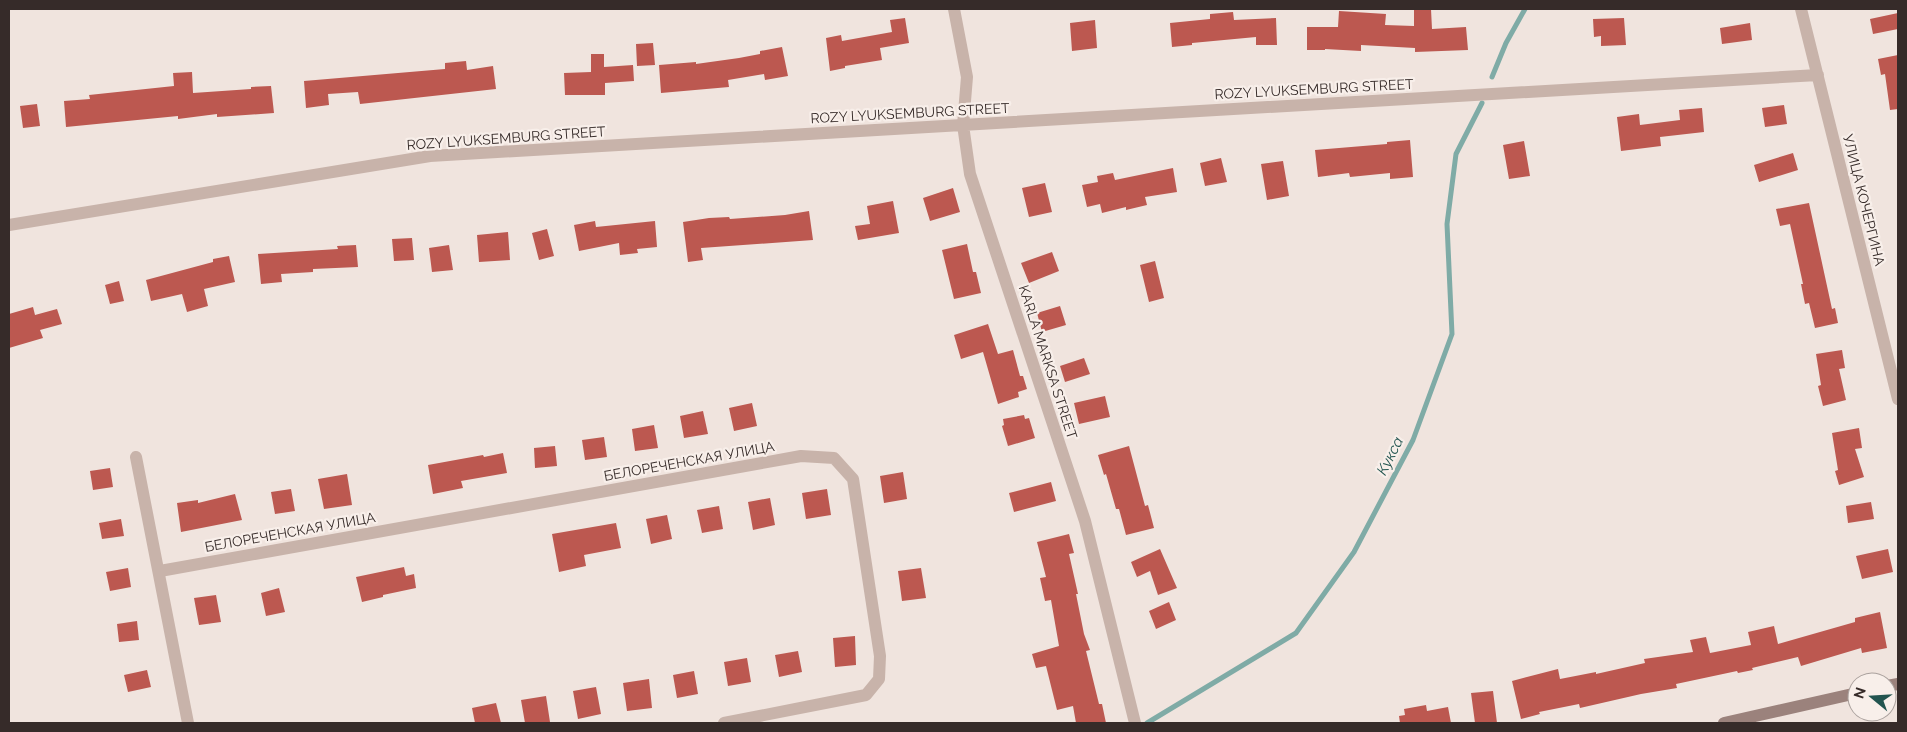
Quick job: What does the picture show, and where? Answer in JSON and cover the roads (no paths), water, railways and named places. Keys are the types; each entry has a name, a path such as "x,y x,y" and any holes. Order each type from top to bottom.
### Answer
{"street":[{"name":"KARLA MARKSA STREET","path":"954,9 967,77 963,124 970,174 1085,522 1134,718"},
{"name":"УЛИЦА КОЧЕРГИНА","path":"1801,9 1898,399"},
{"name":"ROZY LYUKSEMBURG STREET","path":"9,225 430,156 1818,75"},
{"name":"БЕЛОРЕЧЕНСКАЯ УЛИЦА","path":"160,571 801,456 834,458 853,479 880,656 879,680 866,695 724,723"},
{"path":"136,457 160,571 188,723"},
{"path":"1724,723 1847,695"}],"waterway":[{"name":"Кукса","path":"1492,77 1506,43 1525,9"},
{"name":"Кукса","path":"1147,723 1296,633 1354,552 1413,440 1452,334 1447,224 1456,154 1482,103"}]}
